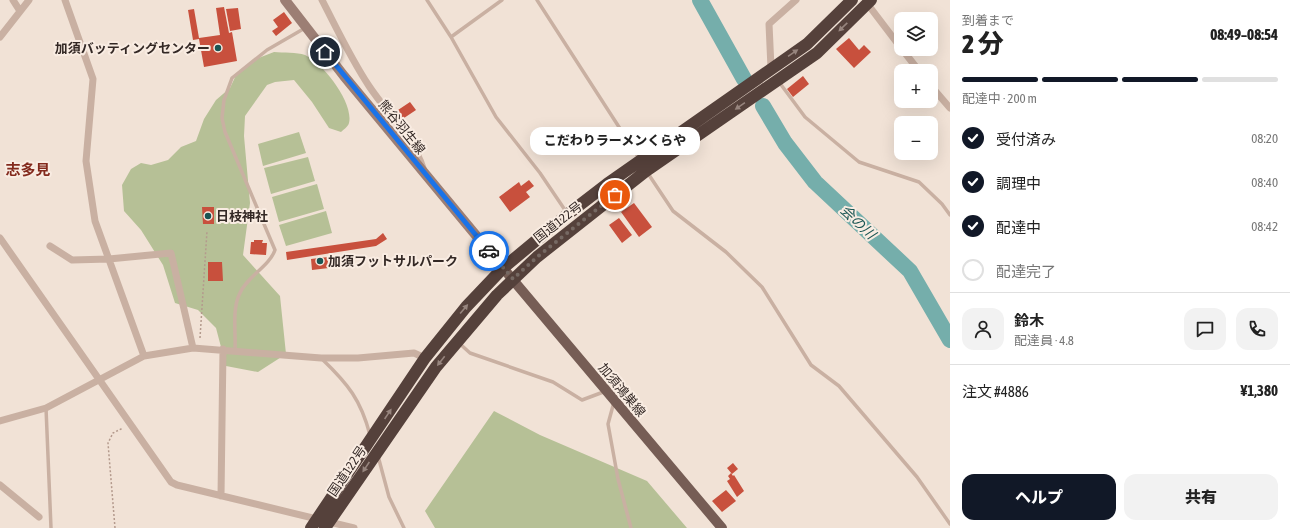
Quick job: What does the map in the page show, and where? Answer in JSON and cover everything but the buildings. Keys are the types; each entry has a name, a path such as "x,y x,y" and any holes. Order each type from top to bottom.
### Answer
{"highway":[{"name":"国道122号","path":"321,524 371,439 425,358 466,307 503,268 568,214 641,160 807,44 852,0"},
{"name":"国道122号","path":"321,524 457,341 513,279 548,248 646,172 817,53 868,1"}],"main road":[{"name":"熊谷羽生線","path":"285,0 424,174 503,268"},
{"name":"加須鴻巣線","path":"503,268 722,528"}],"street":[{"path":"13,0 20,11"},
{"path":"0,37 29,0"},
{"path":"65,0 93,79 86,161 95,221 144,356"},
{"path":"322,0 344,44 369,86 415,151 424,174"},
{"path":"771,68 769,24 796,0"},
{"path":"868,1 894,37"},
{"path":"938,94 950,108"},
{"path":"0,238 171,482 177,485 321,524 354,528"},
{"path":"50,246 72,260 108,259 170,253 196,348"},
{"path":"0,421 46,408 144,356 196,348 321,358 358,358 414,353 425,358"},
{"path":"221,496 223,350"},
{"path":"0,485 40,517"}],"lane":[{"path":"427,0 451,37 496,117 540,173 568,214"},
{"path":"451,37 502,0"},
{"path":"537,0 641,160"},
{"path":"235,350 236,306 239,294 263,264 272,258 275,250 225,132 222,118 224,100 232,78 267,50 306,28"},
{"path":"777,80 805,117 859,162 919,182 942,204 950,215"},
{"path":"646,172 673,211 726,252 762,286 811,365 839,386 917,477 950,524"},
{"path":"457,341 470,353 553,382 582,400 606,391"},
{"path":"321,358 341,377 358,400 376,452 389,498 404,528"},
{"path":"615,401 608,424 620,486 631,528"},
{"path":"46,408 51,528"}],"path":[{"path":"196,348 207,231"},
{"path":"116,528 108,443 113,433 130,425"}],"green space":[{"path":"274,52 302,54 312,59 320,66 336,84 342,95 347,105 349,123 341,132 329,128 312,102 294,80 275,82 267,85 245,116 244,136 250,203 243,255 280,296 286,354 258,372 226,366 216,328 198,310 175,303 163,265 141,230 124,211 122,185 131,169 141,163 151,165 168,160 181,147 196,141 204,119 216,100 230,88 237,73 256,59"},
{"path":"299,132 306,153 263,166 258,144"},
{"path":"308,157 315,181 271,194 264,168"},
{"path":"317,184 324,209 279,222 272,197"},
{"path":"326,211 332,233 286,246 279,225"},
{"path":"494,411 540,435 647,481 687,528 435,528 425,511"}],"waterway":[{"name":"会の川","path":"700,0 744,79"},
{"name":"会の川","path":"763,106 785,143 815,182 910,271 950,340"}],"way so far":[{"path":"489,251 513,279 537,257 615,195"}],"place":[{"name":"加須バッティングセンター","path":"218,48"},
{"name":"こだわりラーメンくらや","path":"615,195"},
{"name":"日枝神社","path":"208,216"},
{"name":"加須フットサルパーク","path":"320,261"}],"district":[{"name":"志多見","path":"28,169"}],"route":[{"path":"325,52 489,251"}]}
